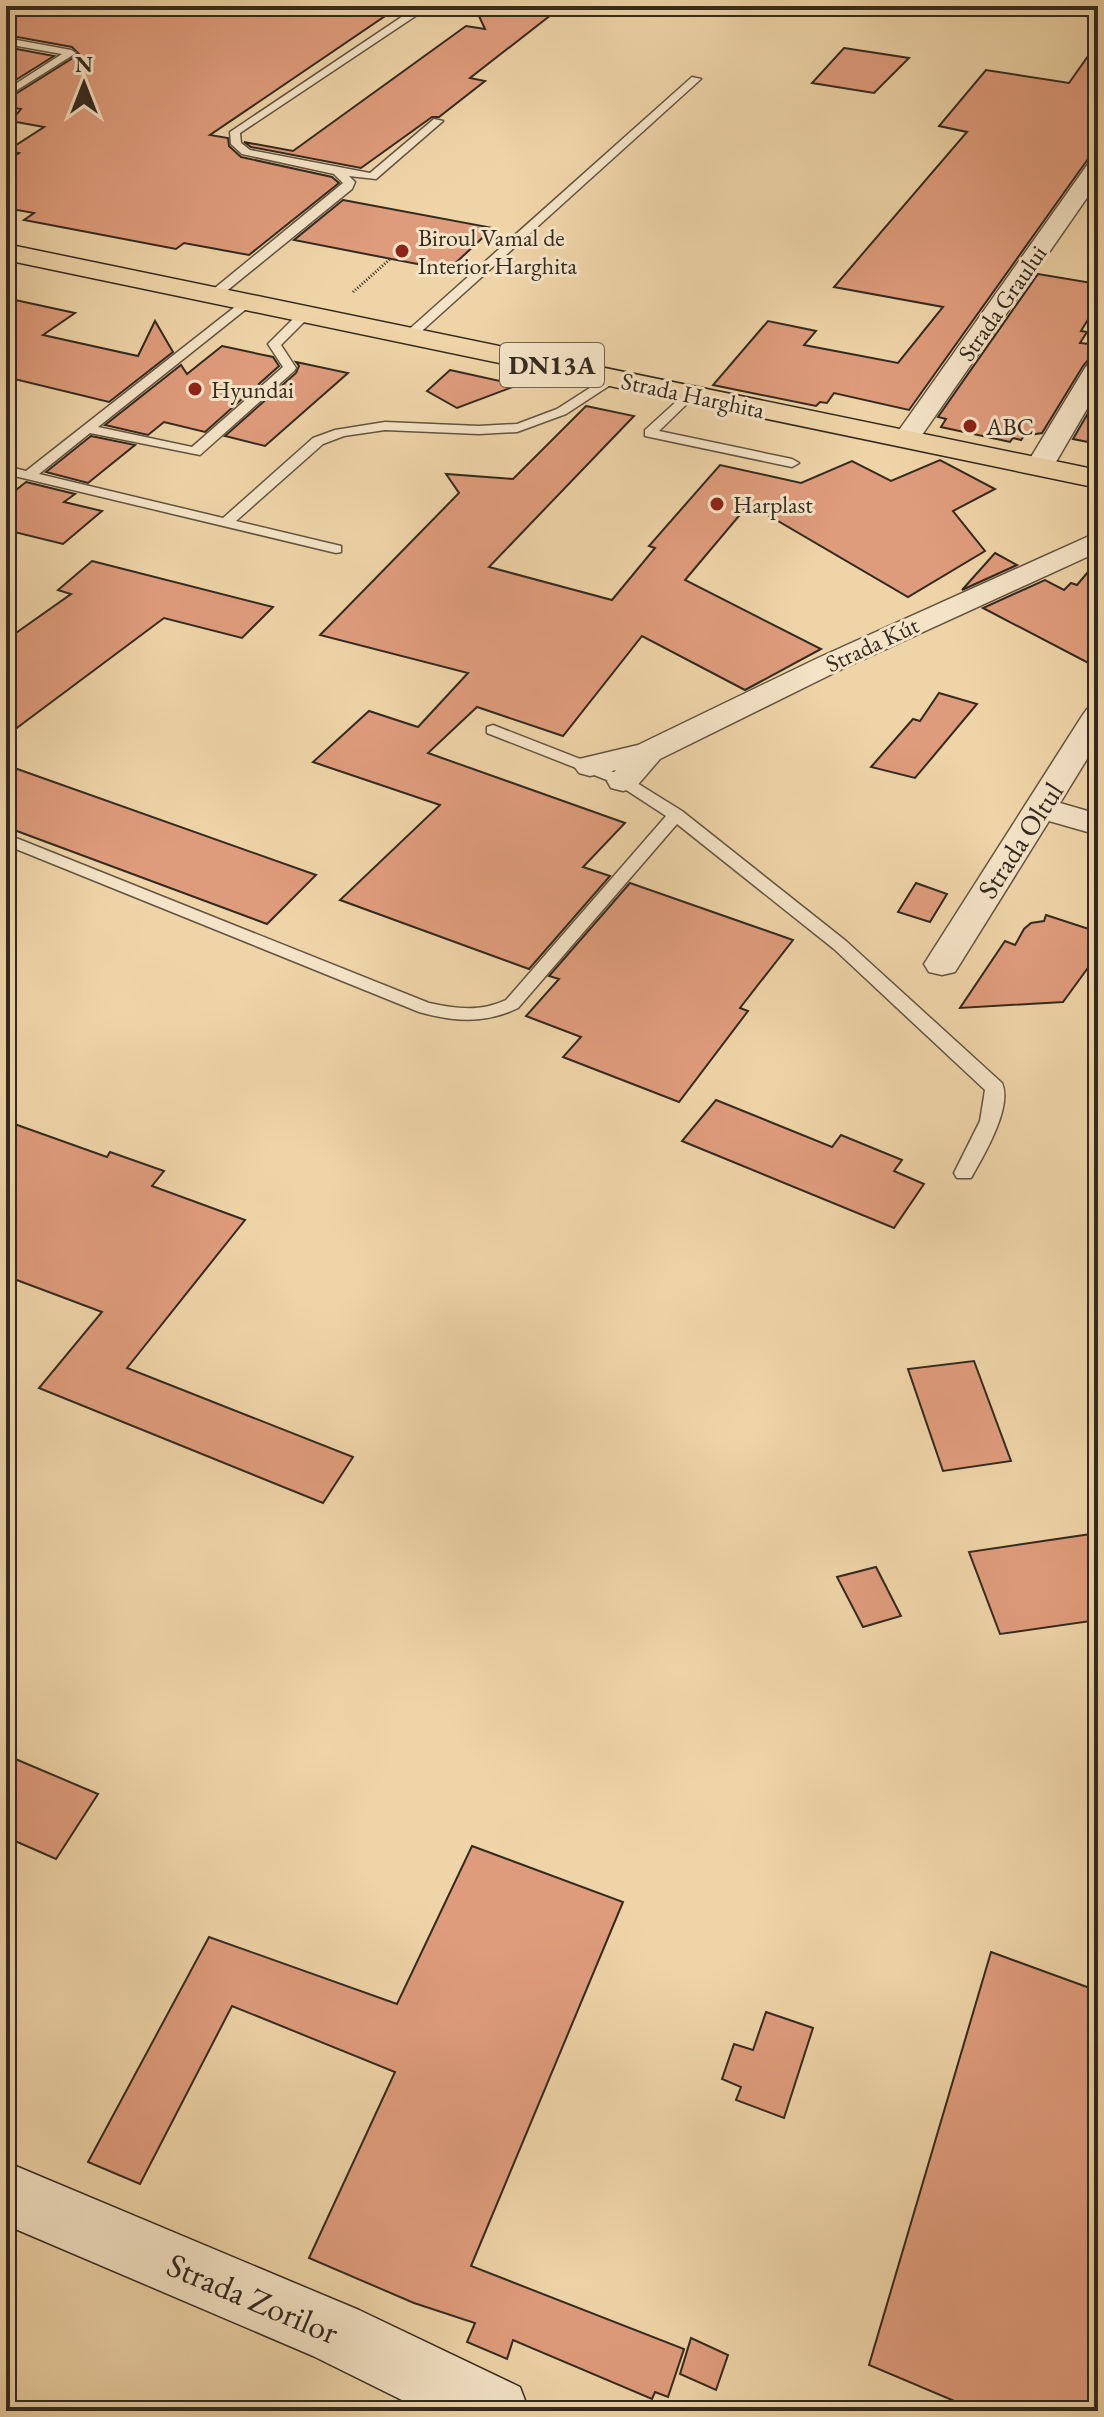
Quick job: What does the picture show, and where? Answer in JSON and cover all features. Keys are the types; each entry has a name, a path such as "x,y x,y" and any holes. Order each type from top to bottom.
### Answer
{"main road":[{"name":"Strada Harghita","path":"6,252 1098,479"}],"street":[{"name":"Strada Graului","path":"906,439 1098,166"},
{"path":"1039,467 1098,368"},
{"name":"Strada Kút","path":"590,766 649,752 829,664 1098,541"},
{"name":"Strada Oltul","path":"942,964 1098,716"},
{"name":"Strada Kút","path":"623,781 649,752"},
{"path":"1042,808 1098,825"},
{"name":"Strada Zorilor","path":"6,2193 336,2333 496,2411"}],"lane":[{"path":"372,177 246,152 236,144 235,132 418,11 387,6"},
{"path":"6,41 71,53 6,94"},
{"path":"409,336 696,79"},
{"path":"214,295 348,187 372,177 438,121"},
{"path":"326,169 345,177 348,187"},
{"path":"29,475 249,302"},
{"path":"89,429 195,452 290,368 274,344 305,314"},
{"path":"226,522 318,441 336,432 410,425 505,430 535,422 559,411 615,378"},
{"path":"689,394 650,433 792,463"},
{"path":"6,470 336,549"},
{"path":"493,730 623,781 676,815 840,945 995,1088 996,1101 990,1118 964,1173"},
{"path":"6,839 425,1008 460,1015 493,1014 512,1004 676,815"}],"path":[{"path":"353,292 390,259"}],"building":[{"path":"6,6 340,6 388,14 210,135 228,138 229,146 241,157 332,177 339,183 249,255 184,243 176,249 24,220 34,213 6,208 6,162 19,153 7,151 44,127 11,121 21,109 6,107 6,100 79,54 72,47 6,35"},
{"path":"493,6 556,11 470,78 485,81 439,117 432,117 361,168 251,147 244,142 293,151 466,26 485,29 479,16"},
{"path":"1098,42 1098,154 1088,159 909,410 834,393 827,403 820,402 816,406 713,385 768,321 816,331 804,345 898,363 943,307 834,287 967,132 939,126 986,70 1069,83"},
{"path":"6,47 54,56 6,86"},
{"path":"844,48 909,58 874,93 812,83"},
{"path":"343,200 493,228 448,270 294,240"},
{"path":"1038,274 1098,284 1098,303 1081,331 1087,332 1080,343 1098,345 1098,357 1088,360 1083,366 1042,433 1024,436 1021,440 1013,438 1010,442 941,427 946,419 938,417"},
{"path":"6,298 75,313 43,335 138,356 155,321 173,352 109,402 6,377"},
{"name":"Hyundai","path":"222,346 273,357 279,366 205,432 164,422 148,435 105,425 181,365 187,374"},
{"path":"296,362 348,373 265,446 225,436 296,373 299,366"},
{"path":"450,370 518,385 457,408 427,391"},
{"path":"1098,396 1098,444 1073,439"},
{"path":"586,406 634,416 489,567 612,600 655,548 649,546 720,465 801,483 852,461 891,481 940,460 995,489 953,511 985,551 908,597 749,504 685,580 821,649 745,690 642,636 563,736 477,707 428,753 625,823 583,867 610,876 529,969 340,900 440,805 313,762 369,711 418,727 468,673 320,635 459,493 446,474 513,479"},
{"path":"91,436 135,445 88,483 46,472"},
{"path":"26,482 75,494 64,502 102,511 63,544 6,530 6,498"},
{"path":"995,553 1017,565 962,590"},
{"path":"1098,560 1098,668 983,608 1045,580 1064,590 1071,583 1077,585"},
{"path":"92,561 273,607 242,638 164,618 6,736 6,640 71,594 58,590"},
{"path":"939,693 977,704 915,778 871,767 913,719 920,721"},
{"path":"6,765 316,875 267,924 6,827"},
{"path":"630,883 793,940 740,1008 748,1011 679,1102 563,1057 581,1037 526,1016 559,979 549,976"},
{"path":"916,883 947,894 930,922 898,912"},
{"path":"1046,915 1098,932 1098,954 1063,1002 960,1008 1005,941 1015,945 1024,929 1031,923 1044,921"},
{"path":"716,1100 832,1147 841,1135 902,1160 894,1171 924,1184 894,1228 682,1141"},
{"path":"6,1121 107,1157 110,1152 164,1171 152,1186 245,1220 127,1368 353,1457 323,1503 39,1388 102,1312 6,1276"},
{"path":"974,1361 1011,1461 943,1471 908,1369"},
{"path":"1098,1533 1098,1620 1000,1634 969,1552"},
{"path":"876,1567 901,1616 863,1627 837,1577"},
{"path":"6,1755 98,1794 56,1859 6,1837"},
{"path":"472,1846 623,1902 471,2266 684,2349 668,2397 655,2392 652,2399 513,2340 507,2359 467,2342 475,2323 414,2303 309,2258 395,2072 232,2006 140,2184 88,2162 209,1937 397,2004"},
{"path":"991,1952 1098,1991 1098,2380 1091,2411 978,2411 869,2365"},
{"path":"766,2012 813,2028 784,2118 736,2100 741,2087 722,2079 734,2044 753,2050"},
{"path":"691,2338 728,2355 716,2390 680,2374"}],"place":[{"name":"Biroul Vamal de Interior Harghita","path":"402,251"},
{"name":"Hyundai","path":"195,389"},
{"name":"ABC","path":"970,426"},
{"name":"Harplast","path":"717,504"}]}
